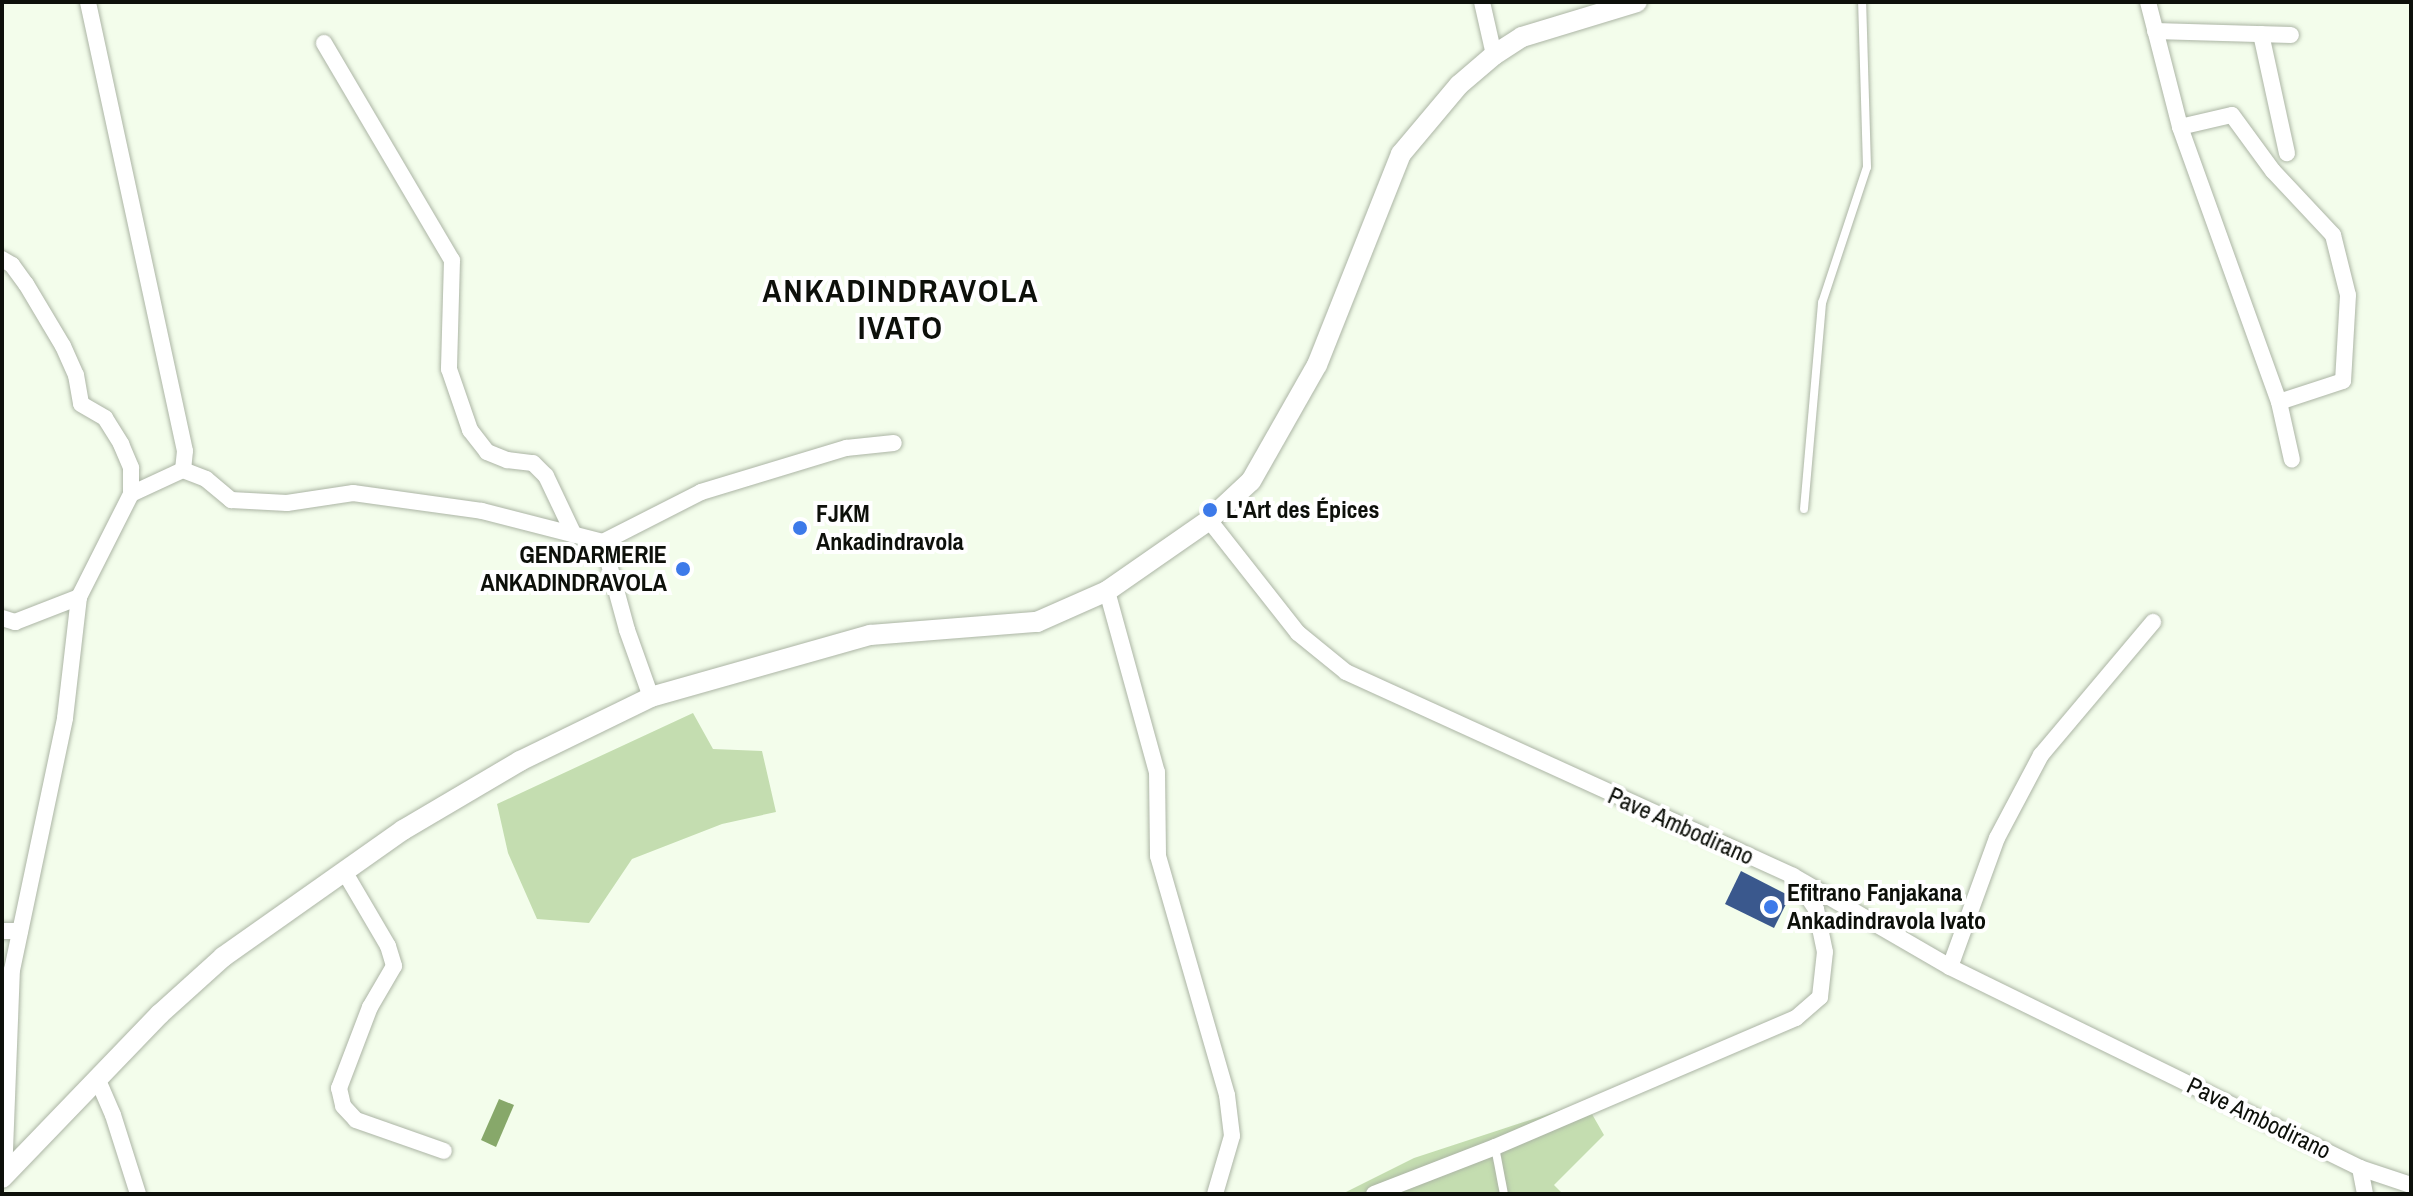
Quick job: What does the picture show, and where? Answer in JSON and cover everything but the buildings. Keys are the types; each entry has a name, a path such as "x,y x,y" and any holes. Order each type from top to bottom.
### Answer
{"street":[{"path":"88,2 165,349 185,451 183,470"},
{"path":"1482,2 1494,55"},
{"path":"3,1177 181,994 223,957 403,830 520,761 651,697 870,635 1037,622 1107,591 1209,520 1251,481 1317,365 1401,154 1459,85 1494,55 1522,37 1637,2"},
{"path":"2148,2 2180,127 2279,402 2292,460"},
{"path":"2155,31 2291,35"},
{"path":"2261,34 2287,153"},
{"path":"324,43 452,260 449,369 470,430 487,452 507,460 533,463 546,476 574,535"},
{"path":"2180,127 2232,115 2273,171 2333,235 2348,295 2343,381 2279,402"},
{"path":"2,259 19,275 63,346 76,375 81,404 105,418 131,468 131,494 79,597 65,718 12,970 3,1177"},
{"path":"131,494 183,470 206,479 231,500 287,503 353,493 482,511 603,542 701,492 846,448 894,443"},
{"name":"Pave Ambodirano","path":"1209,520 1298,633 1346,672 1793,876 1950,967 2360,1168 2411,1185"},
{"path":"603,542 627,630 651,697"},
{"path":"1107,591 1157,772 1158,856 1227,1095 1232,1136 1215,1194"},
{"path":"2,618 15,622 79,597"},
{"path":"1950,967 1997,838 2041,755 2153,622"},
{"path":"344,871 388,946 394,966 390,979 370,1007 339,1088 343,1106 356,1120 444,1151"},
{"path":"1374,1194 1495,1147 1796,1018 1820,997 1825,952 1816,909 1793,876"},
{"path":"2,931 20,931"},
{"path":"97,1078 113,1115 138,1194"},
{"path":"2360,1168 2365,1194"}],"lane":[{"path":"1804,509 1822,303 1867,167 1862,2"},
{"path":"1495,1147 1504,1194"}],"shaded area":[{"path":"693,713 713,749 762,751 776,812 722,824 632,859 589,923 537,919 508,853 497,804"},
{"path":"499,1099 514,1105 496,1147 481,1140"},
{"path":"1585,1102 1604,1135 1554,1185 1563,1194 1342,1194 1414,1158"}],"place":[{"name":"L'Art des Épices","path":"1210,510"},
{"name":"FJKM Ankadindravola","path":"800,528"},
{"name":"GENDARMERIE ANKADINDRAVOLA","path":"683,569"},
{"name":"Efitrano Fanjakana Ankadindravola Ivato","path":"1771,907"}],"district":[{"name":"ANKADINDRAVOLA IVATO","path":"901,310"}]}
